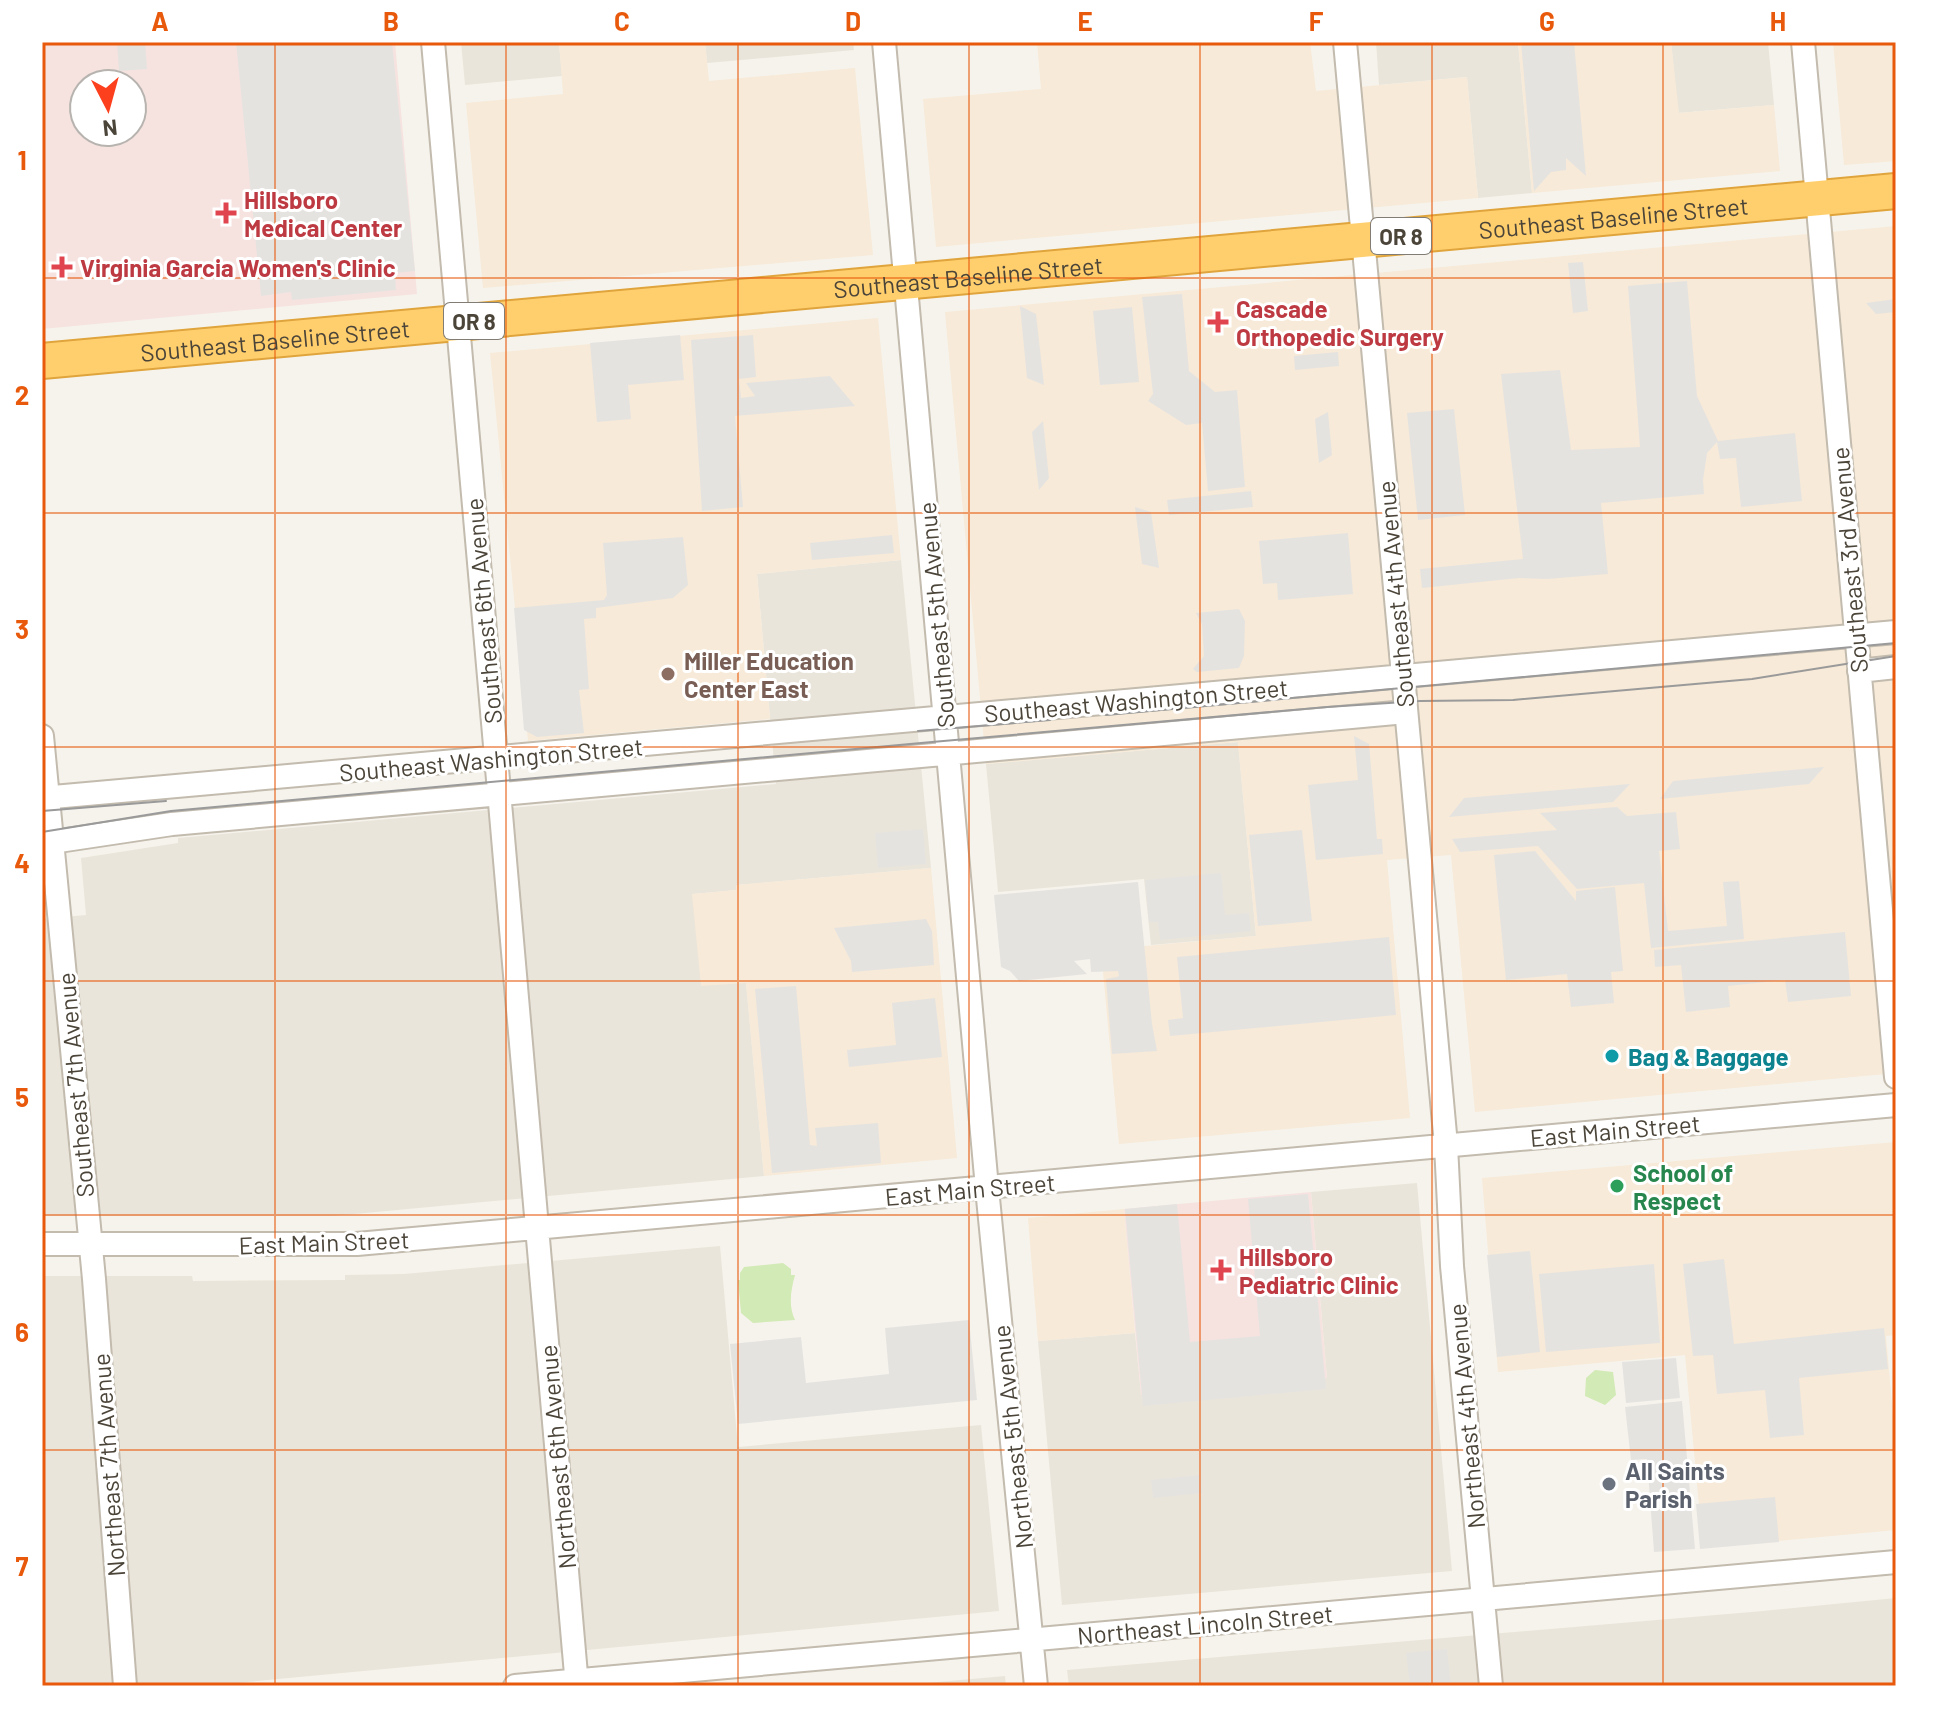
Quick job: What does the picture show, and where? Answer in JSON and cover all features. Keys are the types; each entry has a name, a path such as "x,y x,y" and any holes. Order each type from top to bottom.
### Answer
{"highway":[{"name":"Southeast Baseline Street","path":"42,361 1896,191"}],"street":[{"name":"Southeast 6th Avenue","path":"433,42 537,1228"},
{"name":"Southeast 5th Avenue","path":"884,42 987,1188"},
{"name":"Southeast 4th Avenue","path":"1345,42 1446,1145"},
{"name":"Southeast 3rd Avenue","path":"1803,42 1896,1077"},
{"name":"Southeast Washington Street","path":"45,798 1896,632"},
{"path":"1859,671 1896,667"},
{"name":"Southeast Washington Street","path":"52,842 172,824 1406,712"},
{"name":"Southeast 7th Avenue","path":"42,736 45,798 52,842 90,1244"},
{"name":"East Main Street","path":"42,1244 357,1244 1896,1105"},
{"name":"Northeast 4th Avenue","path":"1446,1145 1452,1266 1491,1686"},
{"name":"Northeast 5th Avenue","path":"987,1188 1036,1686"},
{"name":"Northeast 6th Avenue","path":"537,1228 576,1683"},
{"name":"Northeast 7th Avenue","path":"90,1244 125,1686"},
{"name":"Northeast Lincoln Street","path":"515,1686 576,1683 1896,1562"}],"shaded area":[{"name":"Hillsboro Medical Center","path":"42,42 395,42 417,294 42,329"},
{"path":"117,42 145,42 147,68 119,68"},
{"path":"236,42 392,42 415,271 395,273 396,290 292,300 291,292 261,296"},
{"path":"461,42 559,42 562,76 465,85"},
{"path":"559,42 705,42 709,81 855,68 873,255 483,288 466,103 563,94"},
{"path":"705,42 853,42 854,50 707,63"},
{"path":"1037,42 1310,42 1316,91 1467,77 1478,198 936,247 923,99 1041,89"},
{"path":"1376,42 1518,42 1532,193 1478,198 1467,77 1379,85"},
{"path":"1518,42 1671,42 1679,113 1774,105 1780,171 1532,193"},
{"path":"1521,42 1574,42 1586,176 1566,158 1566,170 1551,172 1534,191"},
{"path":"1671,42 1768,42 1774,105 1678,113"},
{"path":"1833,42 1896,42 1896,161 1844,165"},
{"path":"1896,226 1896,1073 1475,1112 1451,855 1387,860 1410,1118 1119,1144 1101,950 1256,936 1238,742 986,764 945,312"},
{"path":"1583,262 1588,311 1573,313 1568,263"},
{"path":"1687,281 1697,396 1718,441 1795,433 1802,501 1741,507 1736,458 1720,459 1717,442 1707,453 1704,494 1601,503 1608,574 1519,578 1422,588 1420,569 1523,559 1501,374 1560,370 1571,450 1640,447 1628,286"},
{"path":"1182,294 1189,371 1215,392 1237,390 1245,487 1208,491 1202,423 1186,425 1148,401 1153,394 1142,297"},
{"path":"1896,299 1896,312 1876,314 1866,303"},
{"path":"1020,306 1036,314 1044,385 1027,378"},
{"path":"1132,307 1139,382 1100,385 1093,311"},
{"path":"878,318 901,560 757,574 770,719 528,741 490,353"},
{"path":"680,335 684,380 628,385 631,419 597,422 590,343"},
{"path":"753,335 756,377 739,379 741,398 755,396 746,383 830,376 855,406 735,416 743,507 702,511 691,340"},
{"path":"1338,352 1339,366 1295,370 1294,356"},
{"path":"1454,409 1465,515 1418,520 1407,413"},
{"path":"1328,412 1332,455 1319,463 1315,419"},
{"path":"1043,421 1049,478 1039,490 1032,432"},
{"path":"1251,491 1253,507 1169,515 1167,500"},
{"path":"1135,507 1151,512 1159,568 1142,564"},
{"path":"1348,533 1353,594 1278,600 1277,583 1263,584 1259,541"},
{"path":"892,535 894,553 812,560 810,543"},
{"path":"683,537 688,585 673,598 596,608 596,618 584,619 589,689 579,690 584,733 537,737 524,730 514,608 604,600 607,595 603,543"},
{"path":"901,560 931,868 737,885 737,890 693,894 746,982 764,1176 333,1216 42,1216 42,919 86,915 81,858 178,843 178,838 776,784 757,574"},
{"path":"1239,609 1245,621 1244,656 1239,668 1197,672 1193,669 1204,656 1202,624 1196,613"},
{"path":"1354,736 1369,744 1377,839 1382,839 1383,854 1316,860 1308,785 1358,780"},
{"path":"1238,742 1256,936 1151,945 1144,879 998,892 986,764"},
{"path":"1824,767 1809,784 1660,799 1673,781"},
{"path":"1630,784 1613,802 1449,817 1464,798"},
{"path":"1617,807 1627,816 1676,812 1680,849 1659,851 1668,931 1727,926 1723,882 1739,881 1744,939 1651,948 1644,883 1577,889 1538,846 1460,852 1452,839 1557,830 1540,813"},
{"path":"923,829 926,864 878,868 875,833"},
{"path":"1302,830 1312,921 1258,926 1249,835"},
{"path":"1535,851 1576,901 1576,891 1615,887 1623,971 1611,972 1614,1003 1571,1007 1567,974 1506,980 1494,855"},
{"path":"931,868 957,1158 764,1176 746,983 701,986 692,894 736,890 736,885"},
{"path":"1221,873 1225,915 1249,913 1251,931 1160,940 1158,922 1149,922 1145,880"},
{"path":"1138,882 1157,1051 1112,1054 1106,979 1119,976 1118,971 1091,972 1090,959 1074,961 1087,974 1019,981 1001,967 994,895"},
{"path":"926,919 932,931 934,965 852,972 851,961 834,928"},
{"path":"1845,932 1851,996 1788,1002 1785,980 1728,986 1730,1007 1686,1012 1681,965 1655,967 1654,950"},
{"path":"1389,937 1396,1015 1170,1036 1168,1020 1183,1018 1177,957"},
{"path":"796,986 810,1145 817,1146 815,1128 878,1123 881,1163 772,1173 755,989"},
{"path":"935,998 942,1057 849,1067 847,1050 896,1045 892,1003"},
{"path":"1896,1142 1896,1335 1886,1336 1896,1450 1896,1530 1703,1548 1685,1355 1498,1372 1482,1178"},
{"path":"1417,1183 1452,1571 1062,1605 1038,1341 1135,1333 1141,1394 1327,1378 1311,1192"},
{"path":"1311,1192 1327,1378 1141,1395 1124,1209"},
{"path":"1308,1194 1326,1389 1143,1406 1125,1209 1177,1204 1190,1342 1260,1336 1248,1199"},
{"path":"1124,1209 1135,1333 1038,1341 1028,1218"},
{"path":"720,1246 738,1447 981,1425 999,1611 205,1686 42,1686 42,1276 192,1276 193,1281 345,1280 345,1275 404,1274"},
{"path":"1530,1251 1540,1352 1497,1357 1487,1255"},
{"path":"1724,1259 1734,1344 1884,1328 1888,1369 1799,1378 1804,1435 1770,1438 1765,1390 1717,1394 1713,1355 1693,1356 1683,1264"},
{"path":"1654,1264 1660,1343 1546,1352 1539,1274"},
{"path":"969,1320 977,1400 738,1424 730,1344 801,1337 806,1383 889,1374 885,1328"},
{"path":"1676,1358 1680,1398 1626,1403 1622,1362"},
{"path":"1682,1401 1695,1549 1654,1552 1647,1459 1631,1460 1625,1407"},
{"path":"1200,1475 1202,1493 1153,1498 1151,1480"},
{"path":"1775,1497 1779,1542 1700,1549 1696,1504"},
{"path":"1896,1598 1896,1686 1069,1686 1067,1670 1763,1611"},
{"path":"1447,1649 1451,1686 1410,1686 1406,1653"},
{"path":"1005,1676 1006,1686 893,1686"}],"green space":[{"path":"783,1263 791,1269 791,1275 795,1275 791,1303 795,1320 753,1323 741,1313 740,1273 744,1267"},
{"path":"1595,1370 1613,1372 1616,1395 1605,1405 1585,1396 1586,1378"}],"tram line":[{"path":"1106,715 1896,643"},
{"path":"42,832 171,811 932,742 1327,707 1420,701 1513,700 1752,679 1896,656"},
{"path":"918,731 1050,720"},
{"path":"42,811 166,801"}],"place":[{"name":"Hillsboro Medical Center","path":"226,213"},
{"name":"Virginia Garcia Women's Clinic","path":"62,267"},
{"name":"Cascade Orthopedic Surgery","path":"1218,322"},
{"name":"Miller Education Center East","path":"668,674"},
{"name":"Bag & Baggage","path":"1612,1056"},
{"name":"School of Respect","path":"1617,1186"},
{"name":"Hillsboro Pediatric Clinic","path":"1221,1270"},
{"name":"All Saints Parish","path":"1609,1484"}]}
